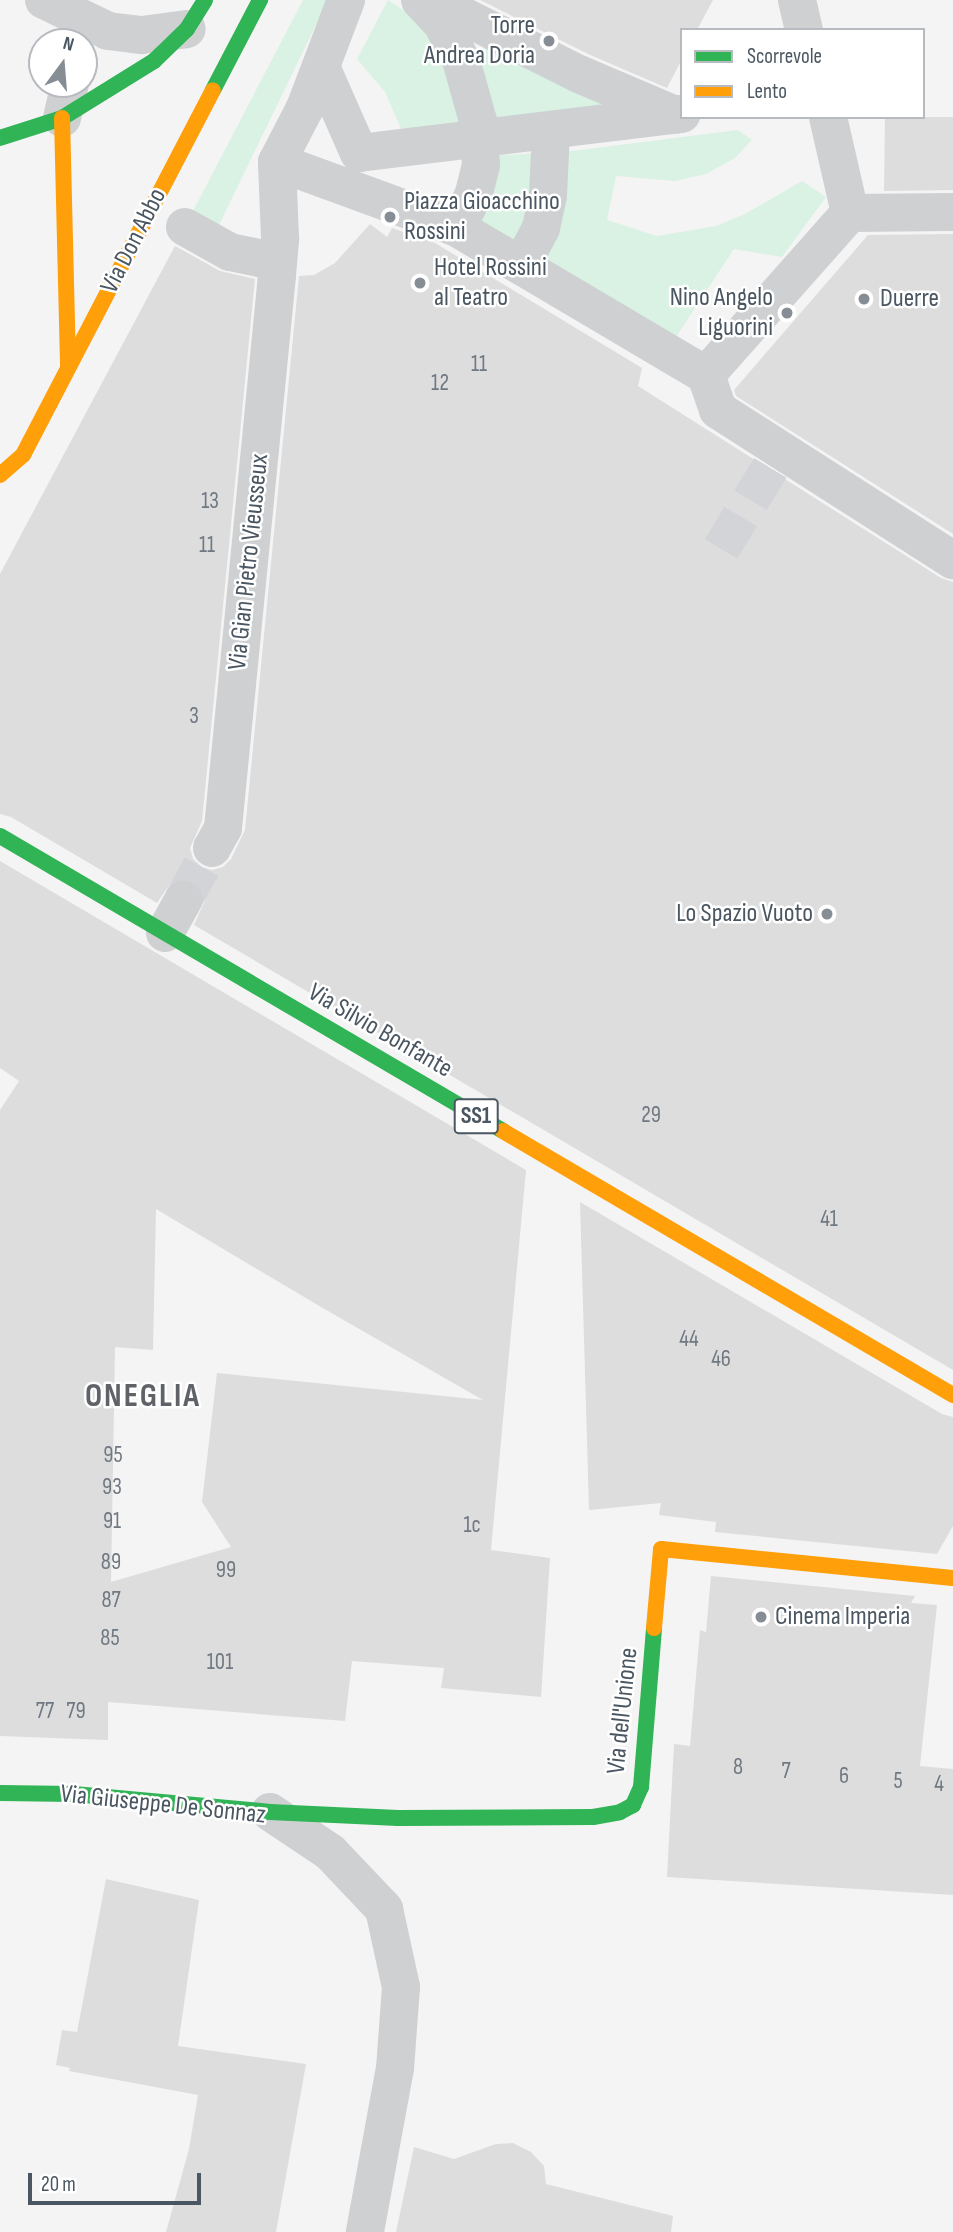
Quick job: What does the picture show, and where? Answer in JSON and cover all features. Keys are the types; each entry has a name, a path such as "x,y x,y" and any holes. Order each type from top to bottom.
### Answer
{"main road":[{"name":"Via Don Abbo","path":"0,475 23,455 260,0"},
{"path":"0,138 66,101 154,61 196,15"},
{"path":"66,101 68,368"},
{"name":"Via Silvio Bonfante","path":"0,836 953,1395"},
{"name":"Via dell'Unione","path":"270,1812 398,1818 593,1817 620,1812 633,1805 641,1787 661,1549 953,1578"},
{"name":"Via Giuseppe De Sonnaz","path":"0,1793 74,1794 270,1812"}],"street":[{"path":"44,0 108,31 142,34 196,15"},
{"path":"185,227 230,252 277,268 280,238 277,162 305,108 346,0"},
{"path":"420,0 443,25 461,60 472,92 480,139 481,166 474,194 457,228"},
{"path":"431,0 579,74 678,115"},
{"path":"797,0 804,28"},
{"path":"321,67 359,153 678,115"},
{"path":"828,119 850,213"},
{"path":"521,266 541,228 548,196 551,131"},
{"path":"277,162 457,228 706,375 718,410 775,459 953,560"},
{"path":"706,375 850,213 953,212"},
{"name":"Via Gian Pietro Vieusseux","path":"212,848 223,828 273,379 277,268"},
{"path":"165,933 183,900"},
{"name":"Via Giuseppe De Sonnaz","path":"270,1812 330,1852 384,1909 401,1987 395,2068 365,2232"}],"green space":[{"path":"303,0 328,0 218,227 192,213"},
{"path":"388,0 411,15 431,35 468,123 402,131 385,92 357,59"},
{"path":"496,43 638,109 489,118 470,53"},
{"path":"738,130 752,140 735,158 706,174 675,181 616,176 607,220 657,236 716,226 745,214 802,181 826,197 782,257 734,249 672,343 543,264 564,152"},
{"path":"539,153 539,175 515,248 474,225 492,156"}],"building":[{"path":"480,0 713,0 698,28 680,28 680,63 667,88 588,54"},
{"path":"953,117 953,190 884,191 885,119"},
{"path":"370,224 387,237 392,228 435,243 642,368 638,386 941,578 953,582 953,1370 194,925 205,900 202,889 194,881 183,878 172,881 157,903 11,817 0,814 0,574 175,246 220,271 255,279 202,821 190,848 193,859 202,867 212,870 223,867 231,859 245,830 299,276 314,275 335,263"},
{"path":"953,234 953,534 736,396 734,390 868,235"},
{"path":"0,861 526,1170 491,1550 550,1558 541,1697 441,1688 444,1668 352,1661 345,1721 108,1702 108,1740 0,1736 0,1110 19,1081 0,1068","holes":["156,1209 483,1400 217,1373 202,1502 231,1547 111,1582 115,1347 153,1350"]},
{"path":"580,1202 942,1414 953,1417 953,1526 937,1554 715,1532 716,1522 659,1515 661,1503 589,1510"},
{"path":"711,1576 915,1596 911,1603 937,1605 920,1766 953,1769 953,1895 667,1877 674,1744 690,1746 700,1630 706,1632"},
{"path":"106,1879 199,1900 178,2046 306,2064 276,2232 166,2232 189,2149 198,2095 69,2071 70,2068 56,2065 62,2030 77,2032"},
{"path":"513,2143 531,2152 544,2166 546,2184 673,2216 671,2232 396,2232 414,2147 454,2159 496,2144"}],"tunnel":[{"path":"721,549 770,468"},
{"path":"183,900 212,848"}],"traffic: fast":[{"path":"0,138 62,118 154,61 187,29 205,0"},
{"path":"213,90 260,0"},
{"path":"0,836 503,1131"},
{"path":"0,1793 74,1794 270,1812 398,1818 593,1817 620,1812 633,1805 641,1787 654,1628"}],"traffic: slow":[{"path":"0,475 23,455 213,90"},
{"path":"62,118 68,366"},
{"path":"503,1131 953,1395"},
{"path":"654,1628 661,1549 953,1578"}],"place":[{"name":"Torre Andrea Doria","path":"549,41"},
{"name":"Piazza Gioacchino Rossini","path":"390,217"},
{"name":"Hotel Rossini al Teatro","path":"420,283"},
{"name":"Duerre","path":"864,299"},
{"name":"Nino Angelo Liguorini","path":"787,313"},
{"name":"Lo Spazio Vuoto","path":"827,914"},
{"name":"Cinema Imperia","path":"761,1617"}],"district":[{"name":"ONEGLIA","path":"143,1397"}]}
